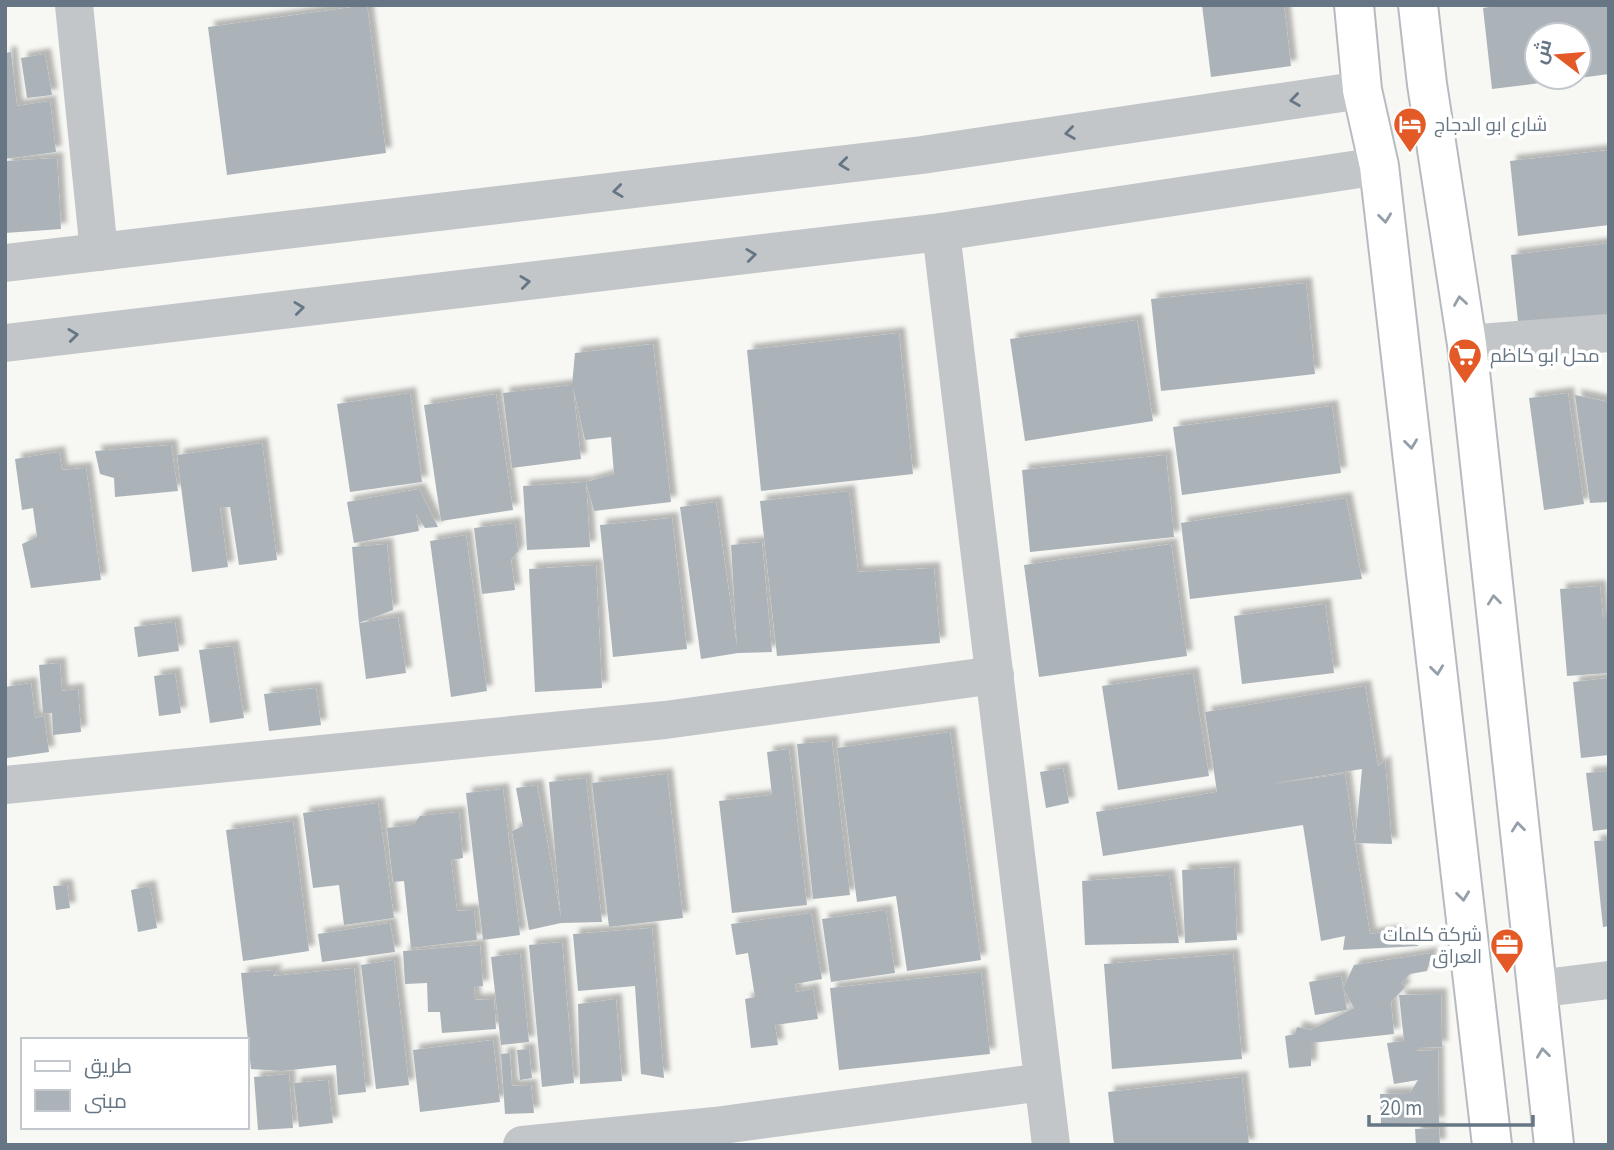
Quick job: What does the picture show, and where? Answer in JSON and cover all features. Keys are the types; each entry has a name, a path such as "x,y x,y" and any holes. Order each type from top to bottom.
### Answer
{"street":[{"path":"74,5 99,252"},
{"path":"1354,5 1362,90 1379,166 1492,1145"},
{"path":"1418,5 1427,84 1467,344 1554,1145"},
{"path":"5,263 922,155 1362,90"},
{"path":"5,343 941,232 1379,166"},
{"path":"941,232 1051,1145"},
{"path":"1467,344 1609,333"},
{"path":"5,785 665,720 995,675"},
{"path":"1536,989 1609,980"},
{"path":"522,1145 715,1126 1043,1082"}],"building":[{"path":"367,5 386,153 227,175 208,27"},
{"path":"1202,5 1284,5 1291,66 1211,77"},
{"path":"1502,5 1609,5 1609,74 1593,76 1593,21 1523,21 1523,85 1492,89 1483,8"},
{"path":"11,52 17,106 50,101 56,152 5,159 5,53"},
{"path":"45,54 52,95 27,98 21,58"},
{"path":"1609,150 1609,225 1518,236 1510,161"},
{"path":"57,158 61,229 5,233 5,161"},
{"path":"1609,243 1609,320 1519,331 1511,255"},
{"path":"1306,283 1315,374 1161,391 1151,299"},
{"path":"1137,320 1153,421 1025,441 1010,339"},
{"path":"899,333 913,474 761,491 747,350"},
{"path":"653,344 671,502 594,511 586,482 614,474 611,437 585,440 573,387 581,459 512,468 503,393 572,385 575,353"},
{"path":"410,393 422,482 350,492 337,404"},
{"path":"1568,393 1584,504 1544,510 1529,398"},
{"path":"496,394 513,510 441,521 424,405"},
{"path":"1575,395 1609,402 1609,502 1590,503"},
{"path":"1332,406 1341,473 1182,495 1173,427"},
{"path":"262,443 277,560 239,565 230,507 220,508 228,567 192,572 177,455"},
{"path":"171,445 178,491 115,497 114,478 100,474 95,451"},
{"path":"59,452 62,470 86,468 101,580 31,588 22,544 37,537 33,508 22,510 15,459"},
{"path":"1166,455 1174,537 1030,552 1022,470"},
{"path":"586,482 590,547 527,550 523,486"},
{"path":"419,489 438,527 425,528 416,514 419,531 354,543 347,502"},
{"path":"849,491 858,572 934,568 940,643 777,656 760,501"},
{"path":"1346,498 1362,579 1190,599 1181,523"},
{"path":"716,502 737,647 731,545 762,542 772,652 738,653 701,659 680,507"},
{"path":"672,518 687,649 613,657 600,525"},
{"path":"515,523 518,551 511,560 515,590 482,594 474,528"},
{"path":"466,535 487,691 451,697 430,541"},
{"path":"387,544 393,610 359,623 352,547"},
{"path":"1171,544 1187,656 1039,677 1024,565"},
{"path":"596,565 602,688 535,692 529,569"},
{"path":"1600,586 1603,619 1609,619 1609,673 1567,676 1560,589"},
{"path":"1325,604 1334,673 1242,684 1234,616"},
{"path":"398,617 406,673 366,679 359,623"},
{"path":"175,622 179,651 138,657 134,627"},
{"path":"233,646 244,718 210,723 199,650"},
{"path":"60,663 62,691 78,689 81,732 53,735 52,713 43,713 39,665"},
{"path":"175,673 181,713 159,716 154,676"},
{"path":"1193,673 1209,776 1118,790 1102,686"},
{"path":"1609,678 1609,755 1581,758 1573,682"},
{"path":"31,683 35,718 44,716 49,752 7,758 5,687"},
{"path":"1365,686 1378,766 1385,761 1392,844 1355,843 1370,934 1393,931 1419,946 1343,950 1345,936 1321,941 1303,825 1103,856 1096,812 1217,792 1205,712","holes":["1362,769 1355,843 1345,774 1270,784"]},
{"path":"316,688 321,725 269,731 264,694"},
{"path":"950,732 981,960 907,971 896,896 857,902 837,748"},
{"path":"832,741 850,895 813,899 797,744"},
{"path":"789,749 807,905 732,913 719,801 772,795 767,752"},
{"path":"1063,768 1069,803 1046,808 1040,772"},
{"path":"1609,771 1609,829 1593,831 1586,773"},
{"path":"667,774 683,918 609,927 592,783"},
{"path":"586,778 602,922 561,923 529,930 512,831 523,826 516,788 537,785 561,918 549,782"},
{"path":"503,789 520,935 483,940 466,793"},
{"path":"378,803 394,918 344,925 339,885 313,888 303,813"},
{"path":"459,812 463,858 451,860 457,911 474,910 477,940 411,948 404,881 393,882 387,828 413,825 420,816"},
{"path":"293,821 309,951 243,961 226,830"},
{"path":"1609,840 1609,926 1603,927 1594,841"},
{"path":"1234,867 1237,940 1185,943 1182,870"},
{"path":"1169,875 1179,943 1085,945 1082,881"},
{"path":"67,885 70,908 56,910 53,886"},
{"path":"150,886 157,928 138,932 131,890"},
{"path":"886,910 895,973 831,982 822,919"},
{"path":"811,913 822,979 795,984 796,992 813,989 818,1019 775,1025 778,1045 751,1048 745,999 755,997 748,953 736,955 731,924"},
{"path":"390,923 395,952 322,962 318,934"},
{"path":"652,928 664,1078 641,1074 635,986 578,991 573,934"},
{"path":"562,942 574,1083 542,1087 529,945"},
{"path":"480,945 483,986 474,987 475,1000 494,999 496,1029 442,1033 440,1012 428,1012 427,983 405,984 403,951"},
{"path":"520,953 529,1042 501,1045 491,957"},
{"path":"1432,953 1427,971 1410,974 1401,983 1405,987 1391,1002 1394,1034 1311,1043 1311,1066 1289,1068 1285,1036 1295,1034 1297,1027 1311,1030 1354,1008 1343,988 1354,965"},
{"path":"1233,954 1242,1059 1112,1069 1104,964"},
{"path":"394,960 409,1085 376,1089 361,965"},
{"path":"354,968 366,1092 338,1095 336,1065 282,1071 251,1069 241,973 277,970 273,976"},
{"path":"981,972 990,1054 839,1070 830,988"},
{"path":"1341,976 1347,1010 1315,1015 1309,982"},
{"path":"1441,994 1442,1047 1417,1048 1417,1051 1438,1050 1439,1123 1381,1124 1380,1094 1410,1093 1418,1080 1394,1084 1387,1043 1404,1041 1399,995"},
{"path":"616,999 622,1081 580,1084 578,1004"},
{"path":"493,1040 500,1102 420,1112 413,1050"},
{"path":"529,1049 532,1078 520,1080 517,1050"},
{"path":"510,1053 512,1086 531,1085 534,1113 505,1114 501,1054"},
{"path":"289,1074 293,1128 258,1130 254,1077"},
{"path":"1242,1077 1249,1145 1114,1145 1108,1092"},
{"path":"328,1080 333,1123 299,1127 294,1083"},
{"path":"1439,1128 1440,1145 1416,1145 1415,1129"}],"place":[{"name":"شارع ابو الدجاج","path":"1410,154"},
{"name":"محل ابو كاظم","path":"1465,385"},
{"name":"شركة كلمات العراق","path":"1507,975"}]}
